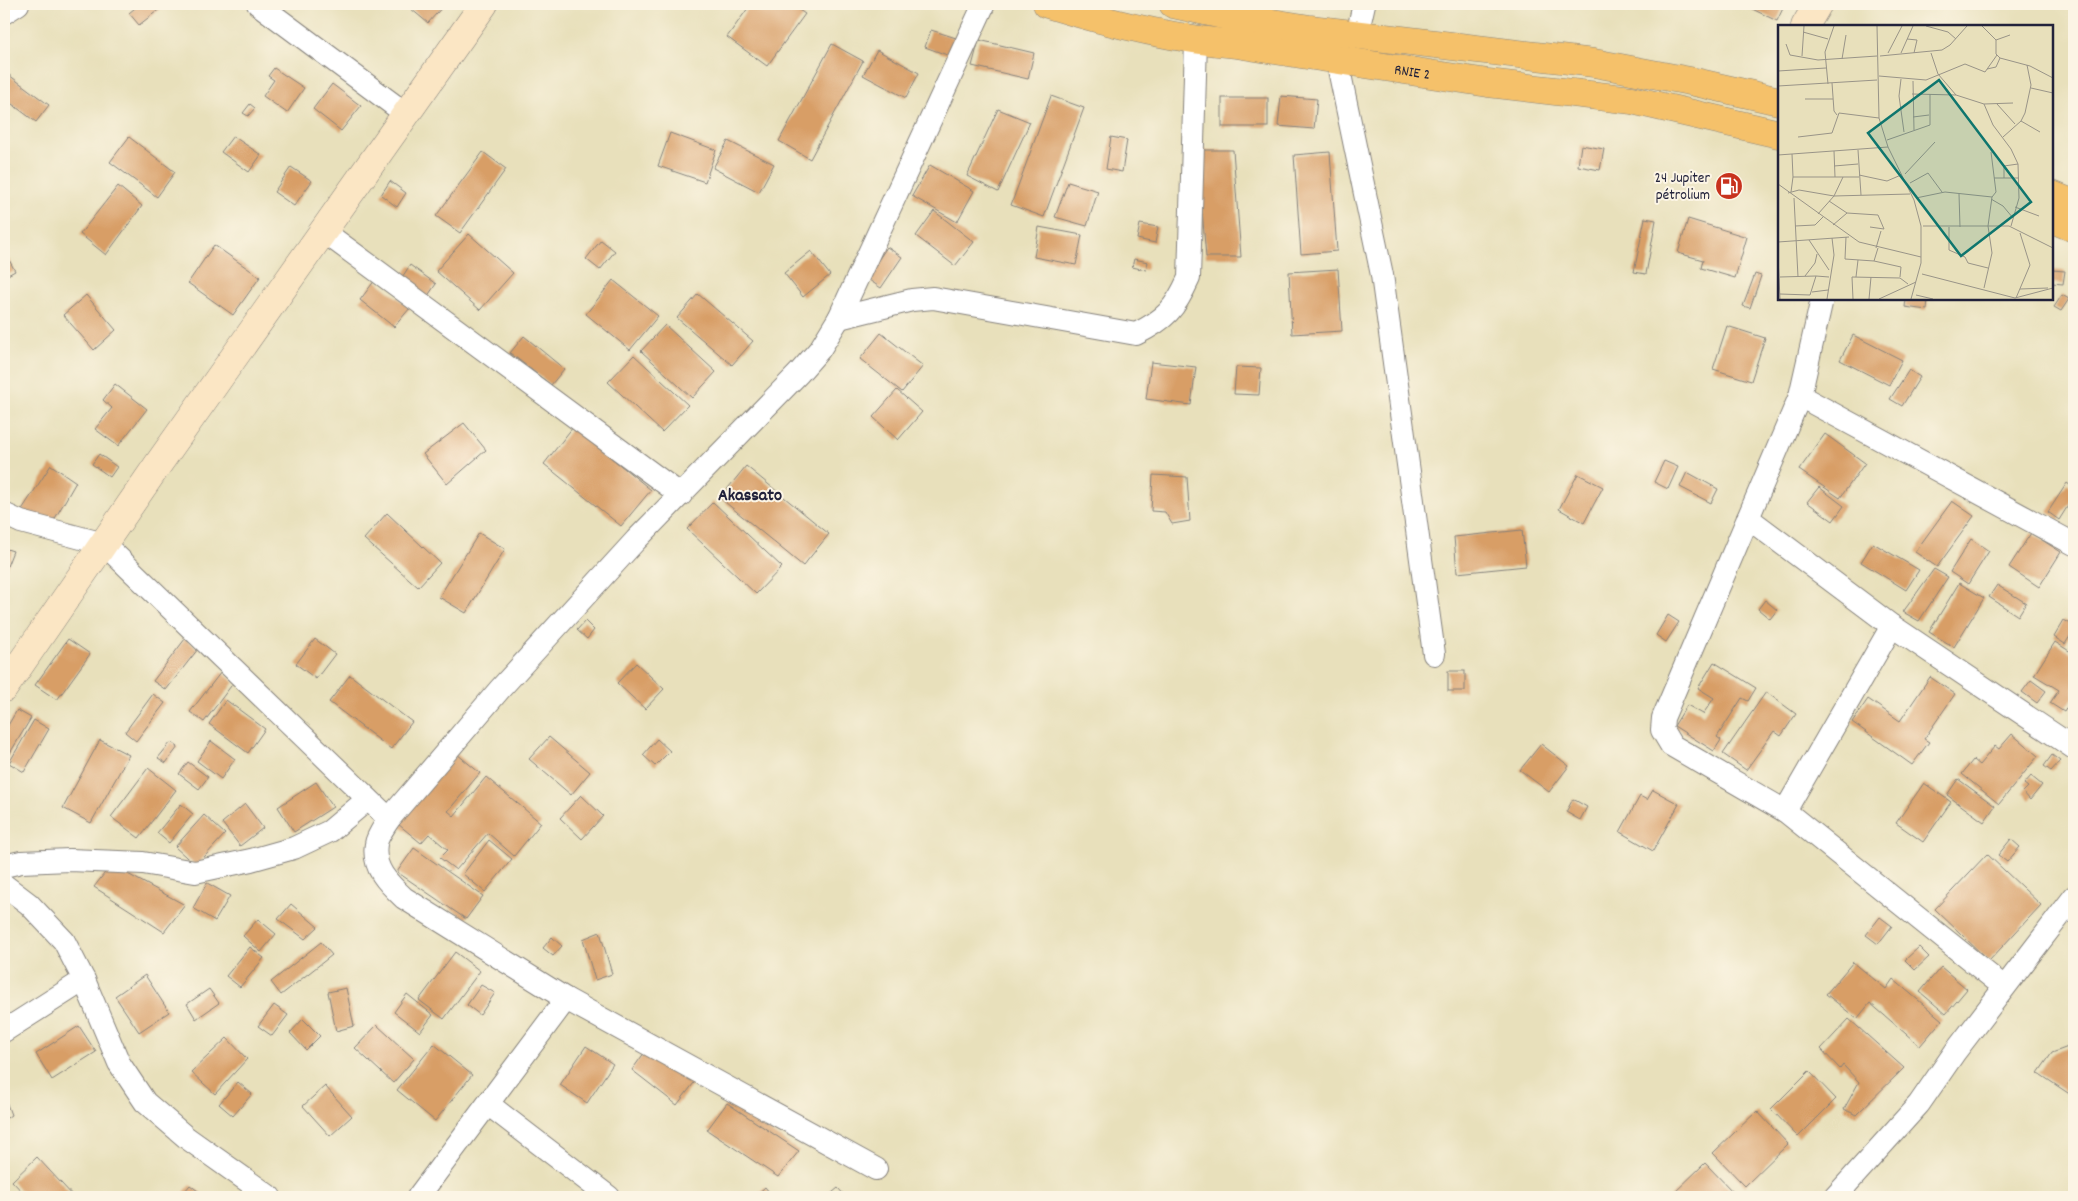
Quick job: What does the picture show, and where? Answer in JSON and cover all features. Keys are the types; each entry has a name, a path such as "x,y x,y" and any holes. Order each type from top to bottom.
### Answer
{"highway":[{"name":"RNIE 2","path":"1047,4 1089,17 1196,41 1236,44 1488,83 1632,100 1772,132"},
{"name":"RNIE 2","path":"1173,4 1228,16 1357,35 1594,63 1778,96"},
{"path":"2053,195 2074,204"},
{"path":"2053,218 2074,228"}],"main road":[{"path":"4,688 484,4"},
{"path":"1806,25 1818,4"},
{"path":"1772,132 1778,96"}],"street":[{"path":"4,13 18,4"},
{"path":"258,4 406,114"},
{"path":"876,1169 566,999 412,902 386,881 376,861 376,842 389,819 500,689 636,540 800,373 820,349 838,318 984,4"},
{"path":"1357,35 1364,4"},
{"path":"838,318 912,300 933,298 1136,334 1159,322 1179,300 1190,278 1196,41"},
{"path":"1338,60 1382,275 1434,654"},
{"path":"323,231 681,495"},
{"path":"1822,300 1800,396 1663,718 1662,730 1671,745 1785,811 2004,987"},
{"path":"1800,396 2074,544"},
{"path":"4,514 21,522 104,544 389,819"},
{"path":"1748,518 1892,626 2074,748"},
{"path":"1785,811 1892,626"},
{"path":"4,866 21,862 70,860 143,863 195,872 251,860 294,848 330,831 368,800"},
{"path":"4,885 28,904 64,941 84,980 119,1063 145,1102 187,1138 270,1197"},
{"path":"1835,1197 1920,1104 2004,987 2074,897"},
{"path":"4,1031 84,980"},
{"path":"418,1197 566,999"},
{"path":"488,1104 609,1197"}],"building":[{"path":"140,4 166,4 139,25 129,13"},
{"path":"405,4 445,4 428,23"},
{"path":"751,4 790,4 805,14 767,66 727,37"},
{"path":"1742,4 1785,4 1777,21"},
{"path":"931,30 956,38 950,56 925,47"},
{"path":"979,40 1034,53 1028,79 972,66"},
{"path":"832,44 863,61 810,159 779,141"},
{"path":"877,50 919,73 906,98 863,75"},
{"path":"274,68 304,88 287,113 263,96 274,80 268,76"},
{"path":"5,72 49,105 36,122 4,98"},
{"path":"332,84 361,106 341,131 313,109"},
{"path":"1051,96 1084,108 1044,217 1011,205"},
{"path":"1281,96 1317,99 1314,129 1278,126"},
{"path":"1222,98 1268,98 1268,127 1222,127"},
{"path":"250,104 255,108 248,116 243,113"},
{"path":"998,109 1030,122 998,192 967,176"},
{"path":"670,133 716,150 705,182 658,166"},
{"path":"233,136 261,155 249,172 221,152"},
{"path":"129,137 175,172 157,197 110,162"},
{"path":"1111,137 1127,140 1122,172 1106,169"},
{"path":"728,141 774,164 759,192 713,168"},
{"path":"1581,145 1604,149 1600,170 1578,166"},
{"path":"1197,150 1233,150 1241,257 1206,257"},
{"path":"483,152 506,169 460,233 436,216"},
{"path":"1330,152 1337,251 1301,254 1294,155"},
{"path":"930,165 974,191 957,222 912,196"},
{"path":"291,167 312,181 294,206 274,192"},
{"path":"390,181 406,193 397,207 381,195"},
{"path":"1068,182 1098,191 1087,226 1055,217"},
{"path":"118,186 142,206 106,255 80,234"},
{"path":"934,211 974,242 955,266 916,236"},
{"path":"1645,218 1656,220 1646,274 1634,272"},
{"path":"1688,219 1747,237 1735,278 1701,268 1703,260 1678,253"},
{"path":"1140,224 1158,227 1155,243 1137,239"},
{"path":"1039,227 1082,235 1076,265 1034,257"},
{"path":"469,234 513,273 480,310 436,271"},
{"path":"601,240 615,251 600,270 586,259"},
{"path":"214,245 260,277 233,315 188,283"},
{"path":"887,247 902,257 881,288 866,278"},
{"path":"811,251 830,275 803,297 784,273"},
{"path":"6,254 15,271 4,277 4,255"},
{"path":"1134,259 1148,262 1146,270 1132,267"},
{"path":"410,265 436,284 427,297 401,279"},
{"path":"1338,269 1342,331 1292,334 1289,272"},
{"path":"2053,270 2065,271 2063,284 2053,283"},
{"path":"1755,274 1761,276 1750,308 1743,306"},
{"path":"375,280 410,308 394,327 360,300"},
{"path":"613,280 658,316 630,350 586,314"},
{"path":"698,294 753,341 732,365 677,318"},
{"path":"86,295 116,330 94,350 63,315"},
{"path":"2062,295 2069,299 2061,311 2054,307"},
{"path":"1906,300 1928,300 1927,310 1905,307"},
{"path":"665,325 716,372 692,398 641,351"},
{"path":"1727,326 1765,338 1751,381 1713,369"},
{"path":"881,333 923,366 902,392 860,359"},
{"path":"1853,335 1902,360 1889,385 1840,360"},
{"path":"524,336 564,369 551,385 510,353"},
{"path":"634,355 688,405 662,432 608,382"},
{"path":"1151,362 1196,367 1191,405 1146,399"},
{"path":"1236,367 1261,368 1259,395 1234,394"},
{"path":"1909,370 1920,377 1902,406 1890,399"},
{"path":"115,384 147,409 118,446 95,429 112,408 103,400"},
{"path":"897,390 922,412 898,440 873,417"},
{"path":"464,423 486,450 447,484 423,454"},
{"path":"573,427 651,490 621,526 544,464"},
{"path":"1825,434 1865,463 1840,498 1799,470"},
{"path":"99,454 117,467 110,477 92,464"},
{"path":"1664,461 1678,467 1668,489 1654,482"},
{"path":"51,465 76,482 50,527 21,511"},
{"path":"746,466 829,534 803,566 720,498"},
{"path":"1687,472 1718,489 1711,503 1680,487"},
{"path":"1578,474 1603,487 1584,523 1559,509"},
{"path":"1153,475 1187,477 1190,521 1172,524 1165,512 1151,511"},
{"path":"2067,483 2074,488 2074,496 2059,520 2048,512"},
{"path":"1819,487 1844,506 1833,521 1807,502"},
{"path":"1952,501 1974,516 1937,567 1915,552"},
{"path":"713,502 782,567 756,594 687,529"},
{"path":"387,513 440,563 418,587 364,539"},
{"path":"1522,530 1526,566 1457,573 1454,537"},
{"path":"479,533 505,549 466,613 439,597"},
{"path":"2031,533 2061,552 2039,587 2009,567"},
{"path":"1971,539 1989,551 1968,584 1950,572"},
{"path":"1873,543 1919,570 1906,590 1861,562"},
{"path":"4,548 13,551 4,574"},
{"path":"1934,569 1948,577 1919,621 1903,612"},
{"path":"1959,583 1984,598 1954,647 1929,632"},
{"path":"1997,585 2026,603 2018,616 1989,597"},
{"path":"1765,600 1777,610 1770,619 1758,609"},
{"path":"1668,615 1679,622 1666,642 1656,635"},
{"path":"2064,620 2074,626 2074,630 2065,644 2054,637"},
{"path":"585,621 594,630 587,639 577,630"},
{"path":"68,639 90,654 57,700 35,685"},
{"path":"185,639 198,649 166,690 153,681"},
{"path":"315,639 335,654 316,679 296,664"},
{"path":"2055,642 2074,654 2074,696 2064,712 2050,703 2059,690 2034,675"},
{"path":"1714,662 1756,688 1748,701 1742,698 1717,737 1721,740 1714,751 1674,726 1687,705 1703,714 1714,698 1698,688"},
{"path":"636,663 664,689 645,709 617,683"},
{"path":"1448,671 1465,671 1465,691 1448,691"},
{"path":"221,672 234,682 204,722 190,712"},
{"path":"350,675 412,722 391,749 329,702"},
{"path":"1930,677 1955,694 1924,739 1929,742 1912,765 1852,722 1868,699 1900,721"},
{"path":"2031,680 2046,691 2037,703 2022,692"},
{"path":"1766,692 1796,714 1781,736 1774,731 1746,770 1723,754"},
{"path":"153,694 165,703 136,741 125,732"},
{"path":"226,700 265,729 248,753 209,724"},
{"path":"17,710 31,718 7,758 4,756 4,732"},
{"path":"34,720 49,729 24,772 9,763"},
{"path":"2012,734 2038,756 1999,804 1962,774 1973,760 1979,765 1995,746 1999,749"},
{"path":"549,737 590,772 571,795 529,759"},
{"path":"657,739 670,751 655,766 643,755"},
{"path":"100,740 129,755 91,823 63,808"},
{"path":"211,741 235,759 221,779 197,761"},
{"path":"171,742 178,747 166,763 158,758"},
{"path":"1541,744 1569,766 1549,792 1520,770"},
{"path":"457,754 480,773 448,811 454,816 486,777 541,823 514,856 488,833 456,870 440,858 448,850 429,834 421,843 398,824"},
{"path":"2052,755 2060,761 2051,771 2044,766"},
{"path":"188,762 208,777 199,789 179,774"},
{"path":"148,768 176,790 139,838 111,817"},
{"path":"2031,776 2042,785 2030,800 2023,792 2028,787 2024,784"},
{"path":"1958,779 1995,806 1984,822 1947,795"},
{"path":"316,782 333,807 294,832 278,807"},
{"path":"1924,783 1951,802 1923,842 1896,823"},
{"path":"1653,790 1679,804 1653,851 1620,832 1640,796 1647,800"},
{"path":"581,795 603,816 582,839 560,818"},
{"path":"1573,799 1587,807 1580,820 1566,812"},
{"path":"181,804 193,814 169,843 157,833"},
{"path":"245,804 263,828 240,846 222,823"},
{"path":"204,815 225,834 196,866 175,847"},
{"path":"2011,839 2020,847 2007,862 1998,855"},
{"path":"489,840 512,859 485,892 463,874"},
{"path":"414,848 483,896 466,919 397,872"},
{"path":"1987,854 2041,905 1989,961 1935,909"},
{"path":"111,865 185,905 164,932 94,887"},
{"path":"207,883 230,896 215,921 193,908"},
{"path":"291,904 318,927 305,939 278,919"},
{"path":"1880,917 1892,926 1878,944 1866,935"},
{"path":"258,919 276,934 261,952 243,936"},
{"path":"600,932 612,974 595,980 583,939"},
{"path":"552,937 562,946 553,956 543,948"},
{"path":"321,942 332,955 281,995 271,982"},
{"path":"250,947 264,958 240,987 226,976"},
{"path":"1919,947 1929,957 1915,970 1905,960"},
{"path":"455,952 480,971 444,1019 419,1000"},
{"path":"1853,962 1886,989 1893,979 1942,1020 1920,1046 1870,1003 1857,1019 1826,994"},
{"path":"1941,967 1967,989 1946,1014 1920,992"},
{"path":"145,975 169,1012 139,1032 115,996"},
{"path":"481,985 495,993 480,1015 467,1005"},
{"path":"346,988 354,1026 336,1031 328,992"},
{"path":"209,989 219,1003 196,1019 187,1004"},
{"path":"407,994 433,1015 420,1032 394,1012"},
{"path":"274,1005 288,1015 272,1036 258,1026"},
{"path":"303,1019 320,1036 306,1050 290,1033"},
{"path":"1849,1019 1904,1068 1856,1115 1844,1109 1859,1082 1843,1065 1840,1069 1821,1049"},
{"path":"377,1025 414,1059 393,1083 355,1048"},
{"path":"79,1026 96,1052 52,1080 36,1054"},
{"path":"227,1038 247,1059 215,1094 191,1072"},
{"path":"434,1044 472,1075 435,1121 397,1090"},
{"path":"586,1046 613,1064 587,1103 560,1085"},
{"path":"2068,1047 2074,1051 2074,1097 2038,1073 2052,1053"},
{"path":"647,1049 697,1079 677,1105 632,1070"},
{"path":"1809,1071 1836,1099 1798,1137 1771,1109"},
{"path":"238,1082 252,1094 233,1116 219,1104"},
{"path":"325,1086 352,1116 330,1136 303,1106"},
{"path":"4,1096 11,1115 4,1120"},
{"path":"727,1103 799,1151 778,1177 707,1130"},
{"path":"1757,1111 1788,1144 1745,1186 1713,1153"},
{"path":"37,1157 74,1197 27,1197 12,1181"},
{"path":"1705,1163 1736,1195 1733,1197 1670,1197"},
{"path":"190,1185 206,1197 180,1197"},
{"path":"765,1187 773,1197 754,1197"},
{"path":"838,1188 846,1197 827,1197"}],"place":[{"name":"24 Jupiter pétrolium","path":"1729,186"}],"district":[{"name":"Akassato","path":"750,494"}]}
